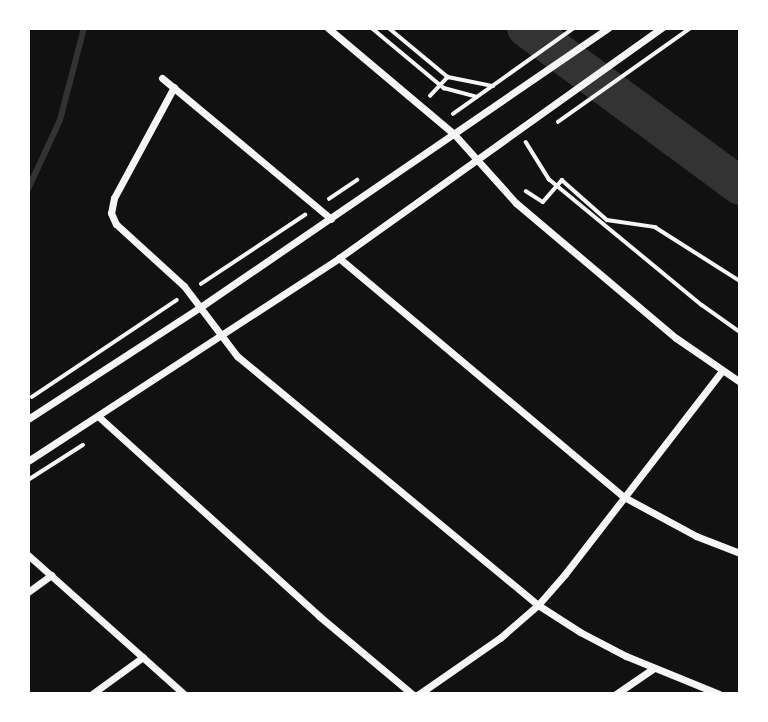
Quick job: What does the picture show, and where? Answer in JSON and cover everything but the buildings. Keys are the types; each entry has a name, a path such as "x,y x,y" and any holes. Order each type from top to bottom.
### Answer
{"street":[{"path":"328,28 454,134 516,203 676,338 740,382"},
{"path":"28,419 199,309 608,28"},
{"path":"28,461 339,258 662,28"},
{"path":"162,78 331,219"},
{"path":"174,88 114,198 111,213 116,224 188,293 220,337 244,362 538,605 580,632 654,668 719,694"},
{"path":"339,258 624,497 696,536 740,553"},
{"path":"419,694 500,638 538,605 722,371"},
{"path":"99,417 319,616 412,694"},
{"path":"28,555 184,694"},
{"path":"28,592 51,575"},
{"path":"92,694 144,657"},
{"path":"616,694 654,668"}],"path":[{"path":"372,28 440,85 477,97 494,106"},
{"path":"389,28 448,77 493,86"},
{"path":"439,121 574,28"},
{"path":"578,109 691,28"},
{"path":"439,121 446,111 428,98 448,77"},
{"path":"519,130 549,179 702,305 740,332"},
{"path":"28,400 362,177"},
{"path":"516,203 527,190 543,202 562,180 607,220 655,227 740,281"},
{"path":"28,480 109,427"}],"waterway":[{"path":"28,189 60,120 84,28"},
{"path":"526,28 740,186"}]}
